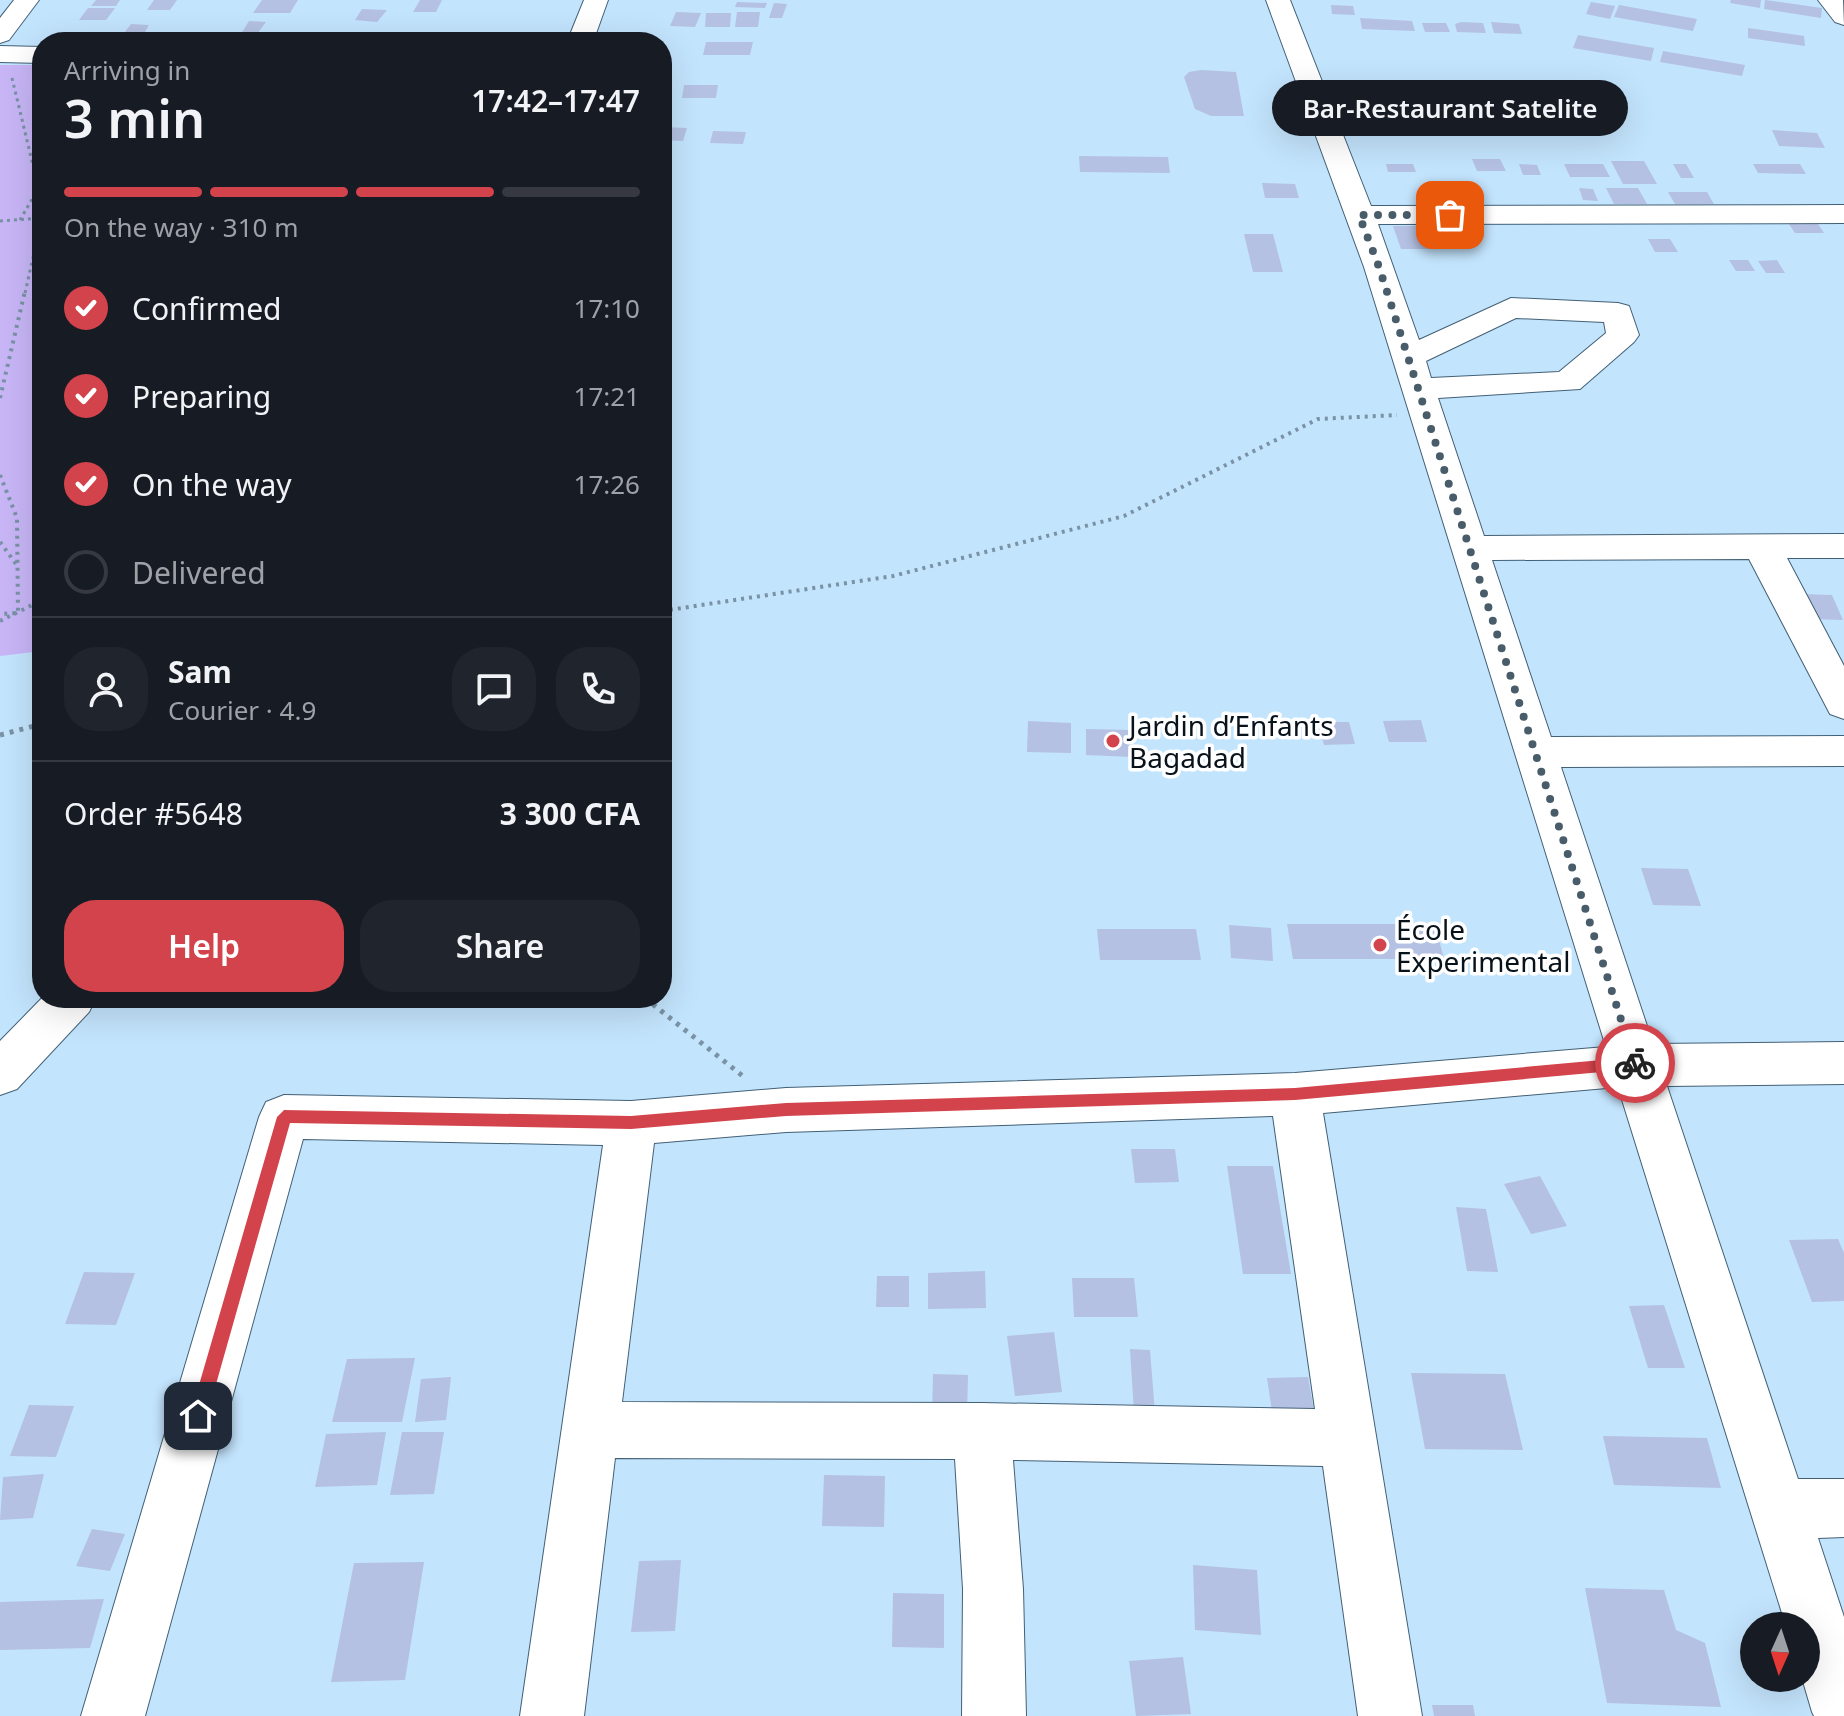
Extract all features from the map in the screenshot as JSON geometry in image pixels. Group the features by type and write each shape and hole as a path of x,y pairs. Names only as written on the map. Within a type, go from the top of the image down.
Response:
{"street":[{"path":"0,35 27,0"},
{"path":"584,32 596,0"},
{"path":"1278,0 1359,215 1417,386 1844,1712"},
{"path":"1829,0 1844,17"},
{"path":"5,63 32,57"},
{"path":"1359,215 1844,214"},
{"path":"1511,308 1618,313 1623,335 1568,382 1417,386 1511,308"},
{"path":"1469,548 1844,546"},
{"path":"1762,547 1844,704"},
{"path":"1535,752 1844,751"},
{"path":"0,1074 63,1008"},
{"path":"113,1716 284,1117 631,1123 786,1110 1295,1094 1635,1065 1844,1063"},
{"path":"1295,1094 1390,1716"},
{"path":"552,1716 631,1123"},
{"path":"591,1430 982,1431 1348,1438"},
{"path":"982,1431 993,1589 994,1716"},
{"path":"1779,1509 1844,1508"}],"path":[{"path":"5,63 32,164"},
{"path":"20,220 32,197"},
{"path":"0,221 32,219"},
{"path":"0,398 32,261"},
{"path":"672,609 893,576 1124,516 1318,419 1417,386"},
{"path":"0,475 17,518 18,613"},
{"path":"0,542 17,566"},
{"path":"0,621 32,605"},
{"path":"0,614 18,613"},
{"path":"0,735 32,727"},
{"path":"658,1008 786,1110"}],"shaded area":[{"path":"0,65 32,65 32,652 0,656"}],"building":[{"path":"96,0 120,0 116,6 91,6"},
{"path":"154,0 177,0 170,10 147,10"},
{"path":"262,0 298,0 290,13 253,13"},
{"path":"420,0 442,0 436,12 413,12"},
{"path":"1731,0 1761,0 1760,8 1730,3"},
{"path":"1765,0 1822,8 1821,18 1764,9"},
{"path":"737,2 767,3 765,8 735,7"},
{"path":"1591,2 1615,6 1610,19 1586,14"},
{"path":"774,3 787,4 782,18 769,18"},
{"path":"1331,5 1353,6 1355,15 1332,14"},
{"path":"1619,5 1697,19 1693,31 1614,17"},
{"path":"88,8 115,8 106,20 79,20"},
{"path":"362,9 387,10 377,22 355,20"},
{"path":"676,12 701,13 695,27 670,26"},
{"path":"737,12 760,12 758,27 735,27"},
{"path":"706,13 731,13 730,27 705,27"},
{"path":"1360,18 1412,21 1415,31 1362,29"},
{"path":"249,21 266,22 258,32 242,32"},
{"path":"1491,22 1519,24 1522,34 1494,33"},
{"path":"1422,23 1446,23 1450,32 1425,32"},
{"path":"1483,23 1486,33 1457,32 1455,24"},
{"path":"131,24 149,25 145,32 125,32"},
{"path":"1748,28 1804,36 1805,46 1748,38"},
{"path":"1578,35 1654,48 1651,61 1573,48"},
{"path":"706,42 753,42 750,55 703,55"},
{"path":"1663,51 1745,65 1742,76 1660,62"},
{"path":"1189,72 1236,72 1244,116 1211,116 1195,109 1184,77"},
{"path":"684,85 718,85 716,98 682,98"},
{"path":"672,127 687,128 683,141 672,140"},
{"path":"1772,130 1817,133 1825,148 1779,146"},
{"path":"713,131 746,132 743,144 710,143"},
{"path":"1079,156 1168,157 1170,173 1080,172"},
{"path":"1472,159 1500,159 1506,171 1477,171"},
{"path":"1611,161 1644,161 1657,184 1623,184"},
{"path":"1386,164 1413,164 1416,172 1388,172"},
{"path":"1519,164 1537,165 1541,175 1523,175"},
{"path":"1564,164 1603,164 1610,177 1570,177"},
{"path":"1673,164 1686,164 1694,178 1681,178"},
{"path":"1753,164 1800,164 1806,174 1758,173"},
{"path":"1262,183 1295,184 1299,198 1265,198"},
{"path":"1579,188 1593,189 1598,201 1583,200"},
{"path":"1606,188 1638,188 1647,204 1614,204"},
{"path":"1668,192 1707,192 1714,204 1675,204"},
{"path":"1450,220 1478,220 1483,233 1455,233"},
{"path":"1787,221 1816,221 1824,233 1795,233"},
{"path":"1393,226 1425,226 1434,249 1401,249"},
{"path":"1244,234 1273,234 1283,272 1253,272"},
{"path":"1648,239 1670,239 1678,252 1655,252"},
{"path":"1729,260 1748,260 1755,271 1736,271"},
{"path":"1777,260 1785,273 1766,273 1758,261"},
{"path":"1800,594 1832,595 1843,620 1810,619"},
{"path":"1421,720 1427,742 1389,742 1383,721"},
{"path":"1028,721 1071,723 1071,753 1027,752"},
{"path":"1318,722 1349,722 1355,744 1324,745"},
{"path":"1086,729 1131,730 1132,757 1086,755"},
{"path":"1641,868 1688,869 1701,906 1653,905"},
{"path":"1287,924 1435,924 1444,959 1293,959"},
{"path":"1229,925 1271,928 1273,961 1231,958"},
{"path":"1097,929 1196,929 1201,960 1100,960"},
{"path":"1131,1149 1175,1149 1179,1182 1135,1183"},
{"path":"1227,1166 1273,1166 1291,1274 1243,1274"},
{"path":"1540,1176 1567,1226 1531,1234 1504,1184"},
{"path":"1456,1207 1486,1209 1498,1272 1467,1271"},
{"path":"1838,1239 1844,1253 1844,1301 1812,1302 1789,1240"},
{"path":"985,1271 986,1308 928,1309 928,1273"},
{"path":"84,1272 135,1273 116,1325 65,1324"},
{"path":"877,1276 909,1276 909,1307 876,1307"},
{"path":"1072,1278 1134,1278 1138,1317 1074,1317"},
{"path":"1664,1305 1685,1368 1648,1368 1629,1306"},
{"path":"1054,1332 1062,1392 1015,1396 1007,1336"},
{"path":"1130,1349 1150,1350 1155,1413 1134,1413"},
{"path":"415,1358 402,1422 332,1422 347,1359"},
{"path":"1411,1373 1505,1374 1523,1450 1425,1449"},
{"path":"933,1374 968,1375 967,1415 932,1414"},
{"path":"451,1377 446,1420 415,1422 421,1379"},
{"path":"1308,1377 1315,1417 1273,1418 1267,1378"},
{"path":"29,1405 74,1406 56,1457 10,1456"},
{"path":"386,1432 377,1485 315,1487 326,1434"},
{"path":"402,1432 444,1432 434,1494 390,1495"},
{"path":"1603,1436 1707,1438 1721,1488 1614,1485"},
{"path":"44,1474 33,1518 0,1520 3,1477"},
{"path":"824,1475 885,1476 884,1527 822,1526"},
{"path":"92,1529 125,1534 110,1571 76,1566"},
{"path":"681,1560 675,1631 631,1632 639,1561"},
{"path":"424,1562 405,1680 331,1682 354,1563"},
{"path":"1193,1565 1257,1570 1261,1635 1195,1630"},
{"path":"1585,1588 1664,1590 1676,1630 1705,1643 1721,1707 1607,1703"},
{"path":"893,1593 944,1594 944,1648 892,1647"},
{"path":"104,1599 90,1648 0,1650 0,1602"},
{"path":"1183,1657 1191,1714 1136,1716 1129,1661"},
{"path":"1432,1705 1473,1705 1475,1716 1434,1716"}],"way so far":[{"path":"1450,215 1359,215 1379,267 1635,1063"}],"place":[{"name":"Bar-Restaurant Satelite","path":"1450,215"},
{"name":"Jardin d’Enfants Bagadad","path":"1113,741"},
{"name":"École Experimental","path":"1380,945"}],"route":[{"path":"198,1416 284,1117 631,1123 786,1110 1295,1094 1635,1063"}]}
